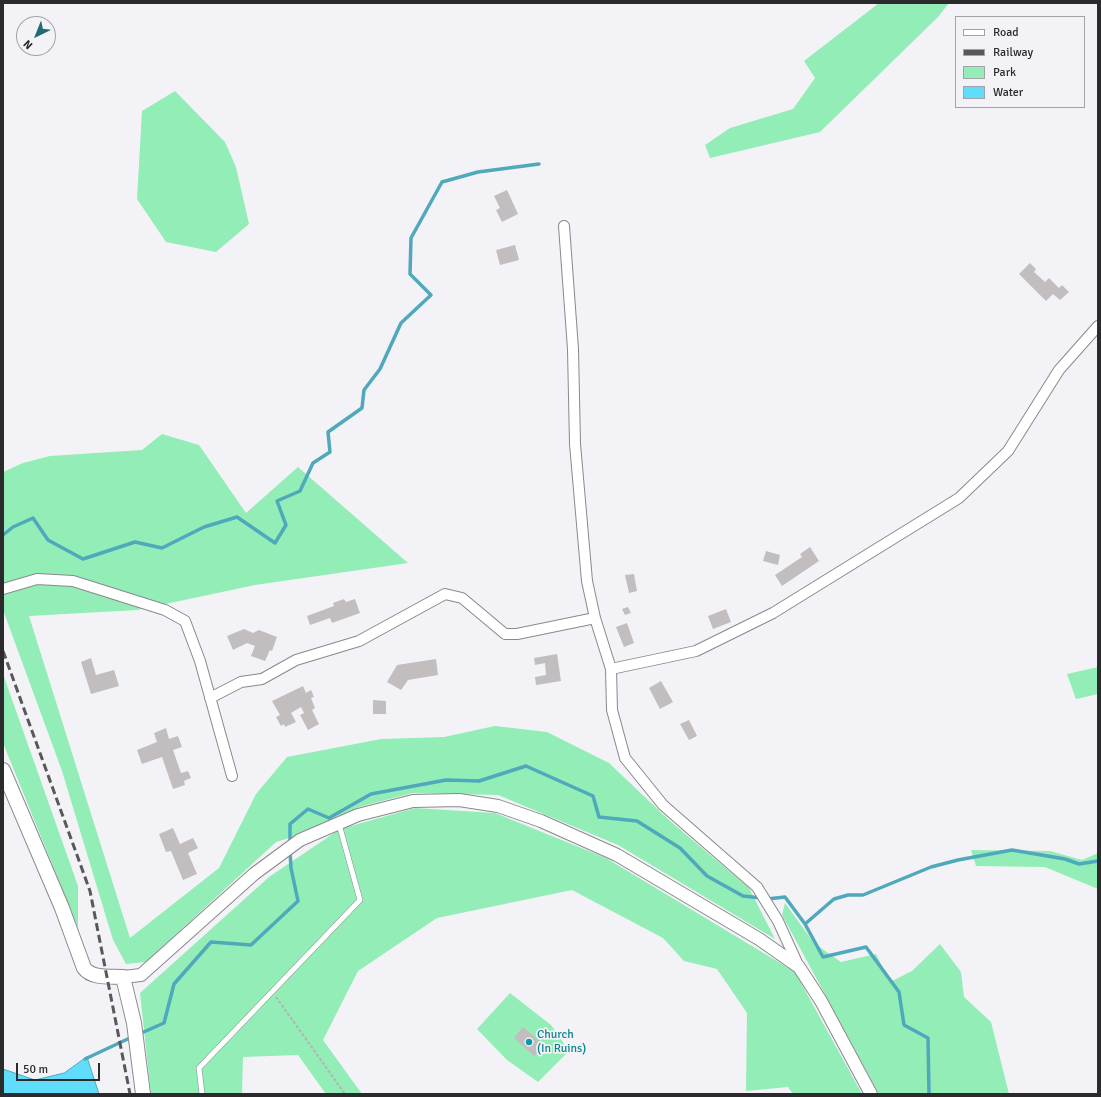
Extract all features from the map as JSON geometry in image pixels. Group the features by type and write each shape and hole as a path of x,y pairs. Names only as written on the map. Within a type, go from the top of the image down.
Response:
{"main road":[{"path":"3,770 62,908 84,968 92,975 123,977 134,1023 143,1094"}],"street":[{"path":"564,226 573,349 575,444 587,581 595,618 611,669 612,710 625,758 663,805 756,887 778,921 799,967 821,1001 871,1094"},
{"path":"611,669 696,651 703,648 773,613 960,498 1008,451 1058,370 1098,326"},
{"path":"3,589 37,579 73,581 165,610 185,621 200,660 232,776"},
{"path":"210,698 241,682 262,678 296,660 359,640 445,594 462,598 505,634 517,634 595,618"},
{"path":"123,977 141,975 254,874 300,840 358,815 413,800 459,800 498,806 540,821 617,855 758,939 799,967"}],"lane":[{"path":"202,1094 199,1068 360,900 339,823"}],"path":[{"path":"272,992 345,1094"}],"green space":[{"path":"879,3 949,3 938,17 820,132 710,158 705,145 730,128 793,109 815,78 804,61"},
{"path":"175,91 225,142 236,167 249,224 216,252 166,242 137,199 142,111"},
{"path":"162,434 199,445 246,513 298,467 408,563 255,585 137,610 29,616 130,938 219,868 256,794 287,757 381,739 444,737 495,726 547,732 609,763 669,820 749,888 775,939 618,845 498,795 413,793 359,807 339,823 276,842 146,962 126,964 113,940 62,771 3,610 3,472 23,463 50,456 142,450"},
{"path":"1098,667 1098,694 1076,699 1067,674"},
{"path":"3,674 78,886 78,928 3,743"},
{"path":"415,808 495,813 606,858 795,972 862,1094 793,1094 788,1087 746,1091 747,1013 717,969 684,961 663,938 572,890 437,918 358,971 323,1040 362,1094 326,1094 298,1055 243,1057 242,1094 151,1094 140,993 269,877 340,829"},
{"path":"971,850 1050,851 1082,860 1098,853 1098,889 1045,867 976,866"},
{"path":"785,903 814,943 841,962 876,954 890,982 912,971 940,944 961,972 964,997 991,1022 1009,1094 879,1094 782,915"},
{"path":"510,993 551,1025 569,1051 538,1082 507,1060 477,1029"}],"water":[{"path":"87,1057 99,1094 3,1094 3,1069 35,1080 64,1073"}],"building":[{"path":"507,190 518,214 502,222 496,210 500,208 494,196"},
{"path":"515,245 519,260 500,265 496,250"},
{"path":"1030,263 1036,269 1034,272 1045,282 1049,278 1059,288 1062,285 1069,292 1060,300 1053,294 1046,301 1019,274"},
{"path":"810,547 819,561 782,586 775,575 802,557 800,554"},
{"path":"766,551 780,555 778,565 763,561"},
{"path":"634,574 637,591 629,593 625,575"},
{"path":"344,599 346,602 355,599 360,613 332,623 330,618 310,625 307,616 334,606 333,603"},
{"path":"628,607 631,613 625,615 622,609"},
{"path":"726,609 731,622 713,629 708,616"},
{"path":"627,623 634,643 624,647 616,627"},
{"path":"244,629 253,633 259,630 277,637 272,651 270,650 265,661 251,656 255,646 247,643 233,650 227,636"},
{"path":"557,654 561,681 536,685 535,677 546,675 545,663 535,665 534,658"},
{"path":"91,658 96,675 114,670 119,686 91,694 81,662"},
{"path":"436,659 438,675 408,680 401,690 387,682 397,665"},
{"path":"661,681 673,702 660,709 649,688"},
{"path":"303,686 306,693 311,690 314,697 311,698 315,708 312,710 319,724 308,730 300,715 304,713 301,707 291,713 296,722 285,727 284,724 281,726 276,717 280,715 272,701"},
{"path":"373,700 386,701 386,714 373,714"},
{"path":"689,720 697,736 689,740 680,724"},
{"path":"166,728 169,739 178,736 182,747 173,750 181,773 188,771 191,778 184,781 185,785 173,789 162,757 142,764 137,750 157,742 154,733"},
{"path":"173,828 180,844 193,838 198,848 188,853 197,874 183,880 171,851 166,852 159,834"},
{"name":"Church (In Ruins)","path":"523,1027 544,1045 534,1056 514,1038"}],"waterway":[{"path":"3,535 13,527 33,518 48,540 83,559 135,542 162,548 204,527 237,517 275,543 286,525 277,501 300,491 313,463 330,452 328,432 362,408 364,390 380,369 401,323 431,295 410,274 411,238 442,182 478,172 539,164"},
{"path":"290,845 290,824 308,809 329,818 371,794 446,780 479,781 526,766 593,796 599,817 637,821 680,848 707,876 743,896 761,898"},
{"path":"805,924 834,899 848,895 863,895 931,867 958,860 1012,850 1065,859 1079,864 1098,861"},
{"path":"139,1034 164,1023 174,984 211,942 251,945 298,901 291,868 290,851"},
{"path":"767,899 785,897 805,924 823,957 866,947 899,992 904,1025 928,1038 929,1094"},
{"path":"85,1059 132,1037"}],"railway":[{"path":"3,651 90,891 130,1094"}],"place":[{"name":"Church (In Ruins)","path":"529,1042"}]}
